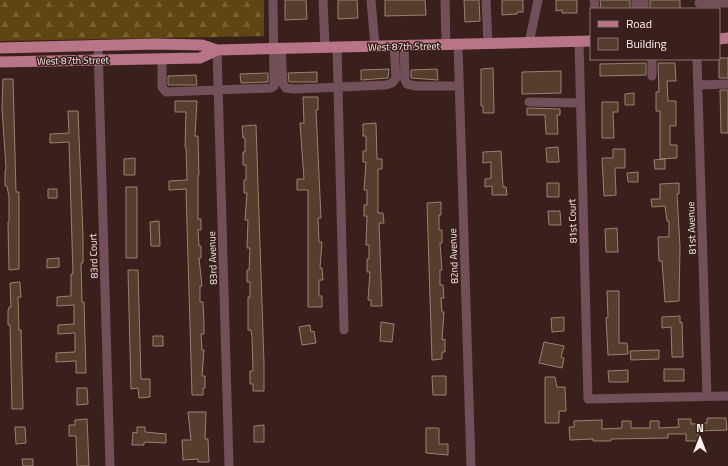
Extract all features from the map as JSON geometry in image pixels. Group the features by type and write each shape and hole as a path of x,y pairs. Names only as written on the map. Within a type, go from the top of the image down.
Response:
{"main road":[{"name":"West 87th Street","path":"0,48 98,45 202,45 217,50 590,42"},
{"name":"West 87th Street","path":"0,62 200,58 217,50"}],"street":[{"path":"273,0 282,84 286,88 386,85 392,83 396,78 399,46"},
{"path":"323,0 325,47"},
{"path":"370,0 375,46"},
{"path":"445,0 446,45"},
{"path":"486,0 488,44"},
{"path":"529,43 538,0"},
{"path":"699,4 728,3"},
{"name":"81st Court","path":"579,42 588,399 707,396"},
{"name":"82nd Avenue","path":"458,44 471,466"},
{"name":"83rd Court","path":"98,45 110,466"},
{"path":"399,46 407,84 416,86 459,86"},
{"path":"337,47 344,330"},
{"path":"162,59 162,87 166,92 271,88 274,86 278,48"},
{"name":"83rd Avenue","path":"217,50 229,466"},
{"path":"652,60 652,76"},
{"name":"81st Avenue","path":"697,60 707,396"},
{"path":"698,85 728,84"},
{"path":"529,102 580,103"},
{"path":"707,396 728,396"}],"green space":[{"path":"0,0 264,0 264,36 0,41"}],"building":[{"path":"285,0 306,0 307,19 285,20"},
{"path":"338,0 357,0 358,18 338,19"},
{"path":"385,0 425,0 426,15 385,16"},
{"path":"464,0 479,0 480,21 465,22"},
{"path":"502,0 523,0 523,12 502,15"},
{"path":"556,0 577,0 577,13 562,13 562,10 556,11"},
{"path":"600,0 630,0 630,8 601,8"},
{"path":"650,0 680,0 680,8 650,8"},
{"path":"720,58 728,58 728,78 719,78 719,60"},
{"path":"646,63 646,75 600,76 600,64"},
{"path":"658,63 675,63 676,81 667,81 668,101 676,101 676,126 670,126 670,145 677,145 677,158 660,159 660,111 656,111 656,92 659,92"},
{"path":"493,68 494,113 483,113 483,106 481,106 481,69"},
{"path":"389,69 388,78 361,80 361,70"},
{"path":"437,69 438,80 411,78 411,70"},
{"path":"561,71 561,93 522,94 522,72"},
{"path":"317,72 317,82 289,82 288,73"},
{"path":"268,73 268,82 241,83 240,74"},
{"path":"196,75 197,85 168,85 168,76"},
{"path":"3,79 13,79 16,192 19,192 19,269 9,270 9,197 7,186 5,186 6,168 2,108"},
{"path":"720,90 728,90 728,133 721,133"},
{"path":"634,93 634,105 625,105 625,94"},
{"path":"303,97 318,97 318,110 316,110 321,218 318,218 319,242 322,242 320,268 322,268 323,280 319,280 319,296 322,296 322,307 308,307 308,190 297,190 297,179 304,179 300,123 304,123"},
{"path":"175,101 197,101 195,136 198,136 198,219 201,219 201,230 198,230 199,246 201,246 201,258 199,258 202,286 200,286 200,302 203,302 204,323 204,334 201,334 202,350 204,350 202,376 205,376 205,388 203,388 203,395 192,395 186,189 169,190 169,181 187,180 185,147 186,112 175,112"},
{"path":"602,102 618,102 618,112 613,112 614,138 602,138"},
{"path":"527,108 560,109 560,115 557,115 558,134 546,134 545,115 527,115"},
{"path":"68,111 78,111 83,235 83,263 81,263 82,302 84,302 86,373 76,373 76,361 56,362 56,353 75,352 75,333 58,334 58,325 74,324 74,305 57,306 57,297 71,296 71,274 73,274 69,142 50,143 50,134 69,133"},
{"path":"376,123 377,159 382,159 382,169 378,169 378,213 383,213 384,223 379,223 382,306 371,306 371,300 368,300 370,272 367,272 367,259 369,259 369,245 366,245 367,216 364,216 364,205 367,205 367,190 364,190 366,162 363,162 363,151 366,151 366,136 363,136 363,124"},
{"path":"256,125 264,391 253,391 253,384 250,384 250,371 253,371 252,337 251,330 248,330 248,297 250,297 250,282 247,282 247,270 249,270 250,248 247,248 248,220 245,220 247,193 244,193 244,180 246,180 246,165 243,165 245,138 243,138 242,126"},
{"path":"558,147 559,162 547,162 546,148"},
{"path":"613,149 625,149 625,168 615,168 616,195 604,196 602,158 613,158"},
{"path":"501,151 503,187 506,187 507,195 492,195 492,186 485,187 485,179 491,178 491,162 483,163 483,152"},
{"path":"135,158 135,175 124,175 124,159"},
{"path":"665,159 665,169 655,169 654,160"},
{"path":"638,172 638,182 628,182 627,173"},
{"path":"547,183 559,183 559,197 547,197"},
{"path":"679,183 679,194 677,194 680,247 679,301 665,302 662,261 659,261 658,237 669,237 669,221 667,221 665,206 652,207 651,199 660,199 660,184"},
{"path":"126,187 137,187 137,258 126,258"},
{"path":"48,189 57,189 57,198 48,198"},
{"path":"441,202 441,215 439,215 439,230 442,230 442,243 440,243 442,270 440,270 440,285 443,285 444,298 441,298 442,312 444,312 442,340 445,339 445,352 442,352 442,359 432,360 427,203"},
{"path":"548,211 560,211 561,225 549,225"},
{"path":"159,221 160,246 151,246 150,222"},
{"path":"617,228 618,252 606,252 605,229"},
{"path":"59,258 59,267 47,268 47,259"},
{"path":"128,270 138,270 141,379 150,379 150,397 139,398 138,388 131,389"},
{"path":"20,282 21,297 18,297 19,330 21,330 23,409 12,409 10,325 8,325 8,311 9,307 11,307 10,283"},
{"path":"607,291 619,291 619,343 627,343 628,354 608,355 606,318 608,317"},
{"path":"680,316 680,323 682,322 683,357 672,357 671,327 662,328 662,317"},
{"path":"564,317 564,331 552,332 551,318"},
{"path":"381,322 394,324 392,342 380,341"},
{"path":"310,325 311,332 314,331 316,343 302,345 299,327"},
{"path":"153,336 163,336 163,346 153,346"},
{"path":"544,342 564,346 561,357 564,358 562,368 539,363"},
{"path":"659,350 659,359 631,360 630,351"},
{"path":"664,369 684,369 684,381 664,381"},
{"path":"628,370 628,382 609,382 608,371"},
{"path":"432,376 446,376 446,395 433,395"},
{"path":"545,377 555,377 557,387 565,387 566,411 559,411 559,423 545,423"},
{"path":"77,388 87,388 88,404 77,405"},
{"path":"188,412 206,412 205,439 208,439 209,462 198,462 198,459 183,460 182,440 191,440"},
{"path":"707,418 726,418 727,430 698,431 698,441 686,441 686,434 668,434 668,438 611,439 611,441 593,441 593,439 570,440 569,427 574,427 574,421 602,420 602,429 622,428 622,421 631,421 631,428 650,428 650,421 659,421 659,428 679,427 678,419 691,419 691,424 707,423"},
{"path":"87,419 89,466 77,466 76,436 69,436 69,425 75,425 75,420"},
{"path":"264,425 264,442 254,442 254,426"},
{"path":"15,427 25,427 26,443 16,444"},
{"path":"137,427 145,427 145,432 166,434 166,443 144,442 144,445 132,445 133,432 137,433"},
{"path":"426,428 439,428 439,444 448,444 448,455 426,453"},
{"path":"22,459 33,459 33,466 23,466"}]}
